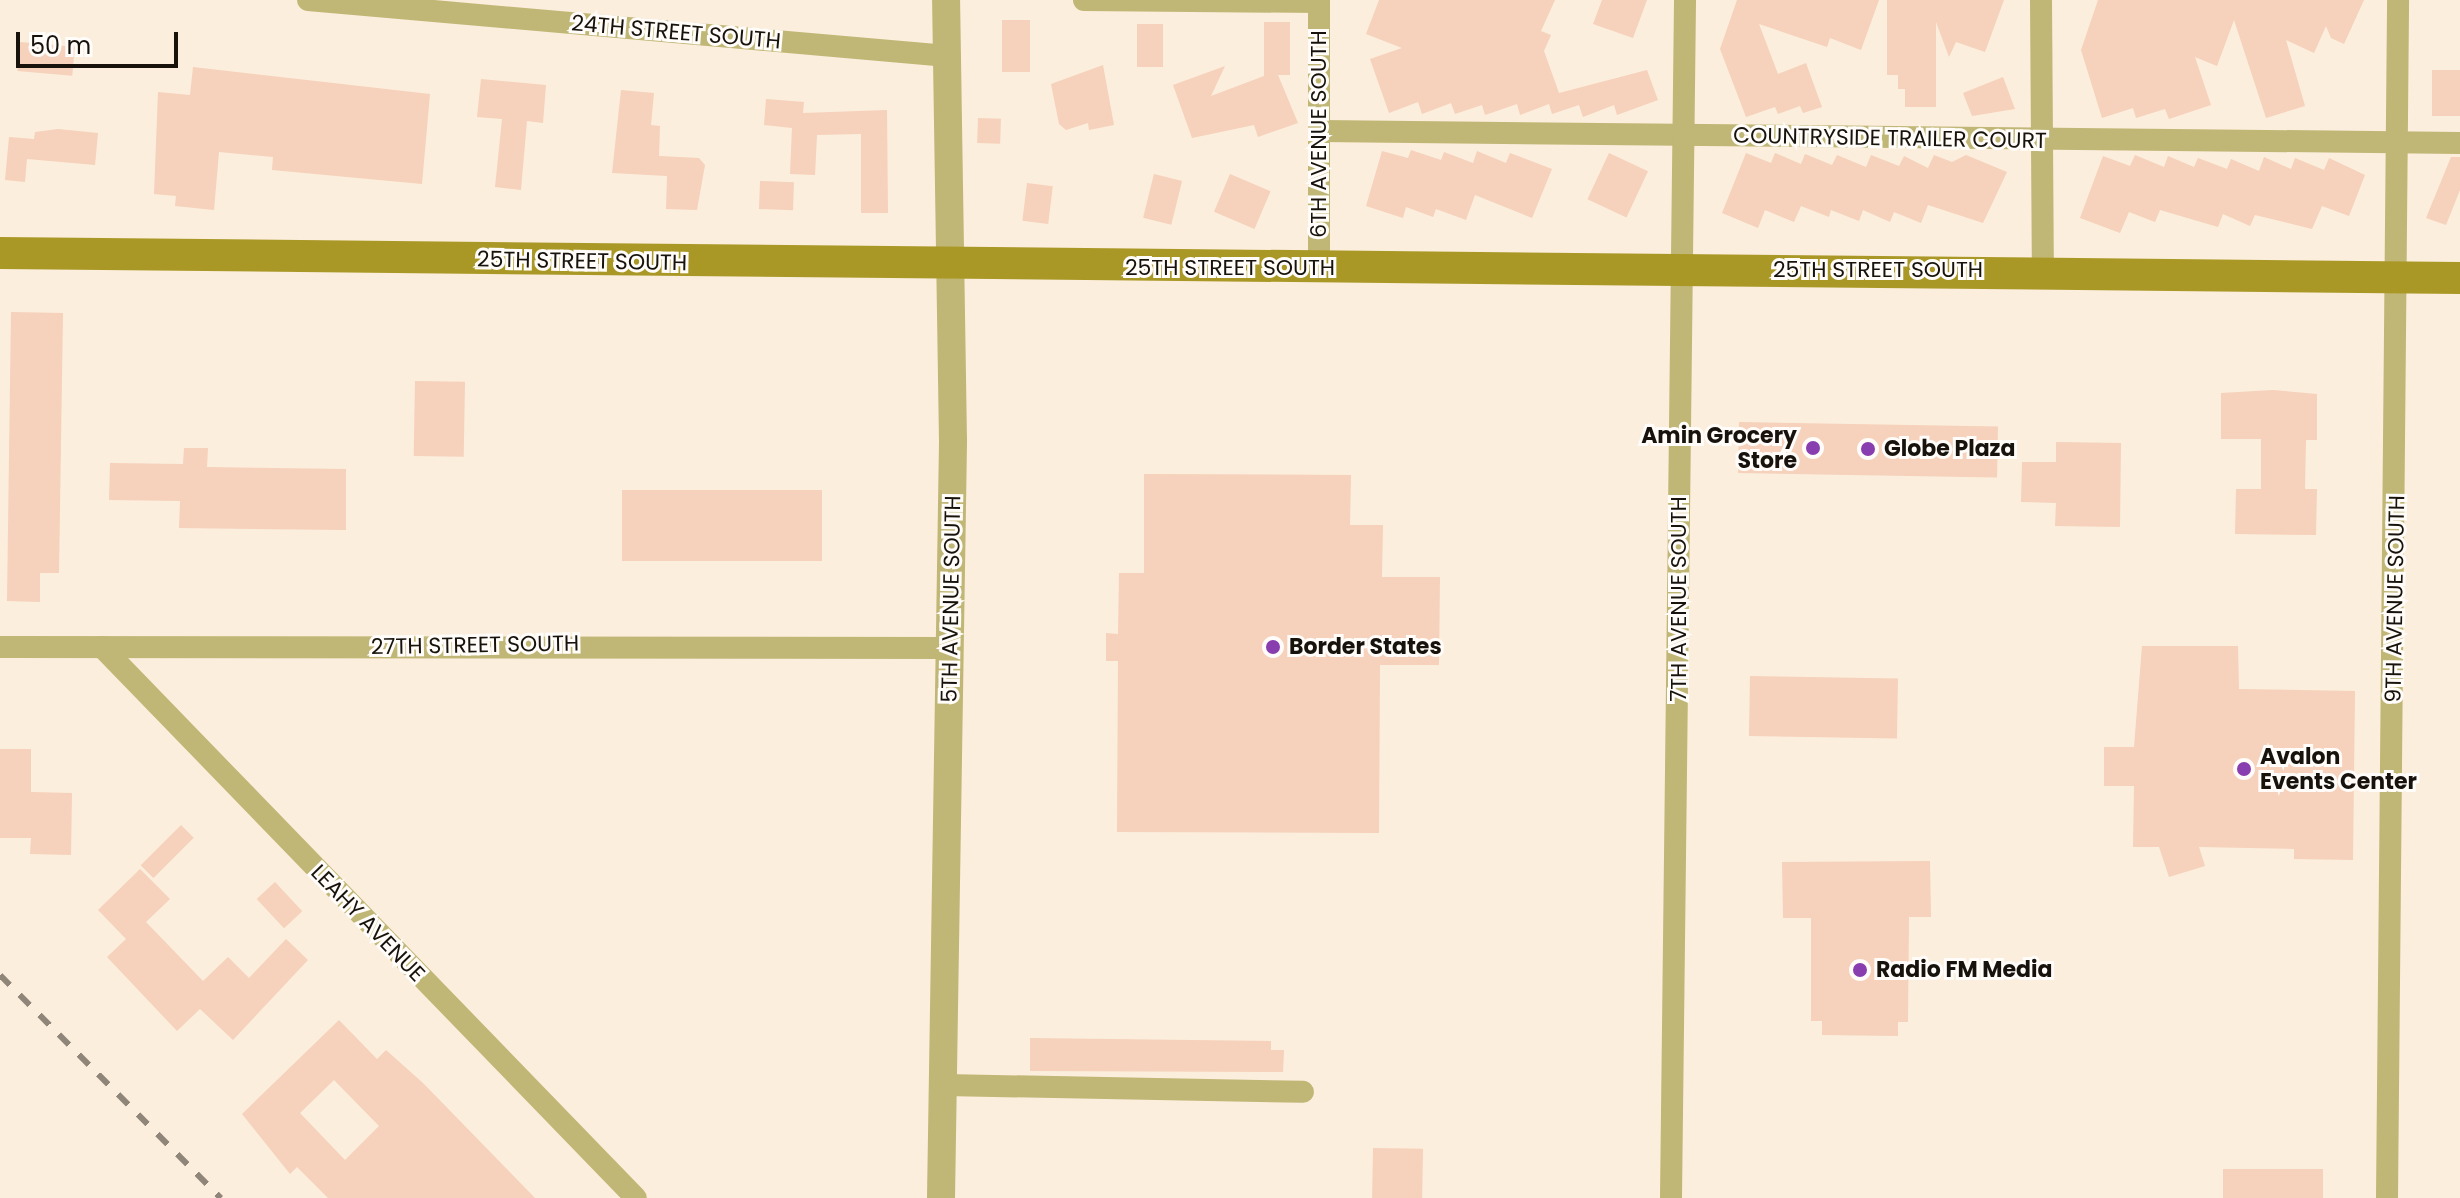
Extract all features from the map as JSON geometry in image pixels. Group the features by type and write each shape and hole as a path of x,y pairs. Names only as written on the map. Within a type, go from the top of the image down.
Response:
{"main road":[{"name":"25TH STREET SOUTH","path":"0,253 951,267 2043,270 2460,278"}],"street":[{"name":"24TH STREET SOUTH","path":"308,0 948,56"},
{"name":"5TH AVENUE SOUTH","path":"941,1198 951,648 951,267 946,0"},
{"path":"1084,0 1319,1"},
{"name":"7TH AVENUE SOUTH","path":"1671,1198 1685,0"},
{"path":"2041,0 2043,270"},
{"name":"9TH AVENUE SOUTH","path":"2387,1198 2398,277 2398,0"},
{"name":"6TH AVENUE SOUTH","path":"1319,1 1319,268"},
{"name":"COUNTRYSIDE TRAILER COURT","path":"1321,131 2460,143"},
{"name":"27TH STREET SOUTH","path":"0,647 951,648"},
{"name":"LEAHY AVENUE","path":"102,647 636,1198"},
{"path":"945,1085 1303,1092"}],"building":[{"path":"1379,0 1555,0 1541,31 1551,35 1544,51 1559,93 1647,70 1658,100 1617,115 1614,105 1583,117 1579,105 1552,114 1549,104 1520,115 1517,104 1485,115 1482,105 1455,114 1451,103 1422,114 1418,102 1389,113 1370,59 1402,48 1366,34"},
{"path":"1602,0 1647,0 1633,38 1593,24"},
{"path":"1737,0 1879,0 1861,50 1830,38 1827,47 1759,24 1778,74 1806,63 1822,107 1803,113 1800,106 1778,114 1775,107 1746,117 1720,49"},
{"path":"1887,0 2004,0 1985,52 1956,42 1949,57 1936,22 1936,107 1905,107 1905,89 1898,89 1898,75 1887,75"},
{"path":"2098,0 2364,0 2344,44 2331,38 2326,26 2314,53 2286,40 2305,106 2266,118 2234,20 2217,66 2195,57 2211,105 2169,119 2165,109 2136,118 2133,108 2102,118 2081,50"},
{"path":"1002,20 1030,20 1030,72 1002,72"},
{"path":"1264,22 1290,22 1290,75 1278,75 1298,123 1258,137 1254,125 1192,138 1173,85 1225,66 1211,96 1264,76"},
{"path":"1137,24 1163,24 1163,67 1137,67"},
{"path":"20,42 75,47 72,76 17,71"},
{"path":"1103,65 1114,125 1089,130 1088,123 1066,130 1059,124 1051,84"},
{"path":"193,67 430,94 422,184 272,170 273,157 219,152 214,210 175,206 176,196 154,194 158,92 190,95"},
{"path":"2432,70 2460,70 2460,116 2432,116"},
{"path":"2003,77 2015,109 1972,116 1963,93"},
{"path":"481,79 546,85 543,123 527,121 521,190 495,187 502,119 477,117"},
{"path":"621,90 654,93 651,125 660,126 659,156 699,158 705,165 697,210 666,209 667,176 612,173"},
{"path":"766,99 804,102 803,113 887,110 888,213 861,213 861,134 817,135 815,175 790,174 792,128 764,125"},
{"path":"978,118 1001,119 1000,144 977,143"},
{"path":"58,129 98,133 95,165 27,159 25,182 5,180 9,137 34,139 35,132"},
{"path":"1411,150 1441,160 1444,152 1473,163 1477,151 1506,163 1510,153 1552,169 1532,218 1475,195 1466,220 1436,209 1433,217 1406,207 1403,218 1366,206 1382,151 1408,158"},
{"path":"1609,153 1648,171 1626,217 1587,199"},
{"path":"1746,153 1771,163 1775,153 1801,164 1805,154 1832,165 1837,155 1866,167 1871,155 1899,166 1904,156 1928,168 1934,155 1952,162 1966,155 2007,172 1983,223 1928,205 1921,223 1894,212 1890,222 1863,210 1859,221 1831,210 1829,217 1801,206 1794,222 1765,210 1758,228 1722,213"},
{"path":"2135,155 2164,167 2168,156 2194,167 2198,158 2227,169 2231,159 2259,171 2264,157 2291,169 2295,158 2324,170 2329,158 2365,175 2349,216 2322,206 2312,229 2255,215 2250,226 2223,214 2218,227 2160,210 2155,222 2129,212 2120,233 2080,218 2103,156 2130,166"},
{"path":"2451,157 2460,157 2460,190 2446,225 2426,218"},
{"path":"1154,174 1182,181 1171,225 1143,218"},
{"path":"1230,174 1271,191 1254,229 1214,212"},
{"path":"760,181 794,182 793,210 759,209"},
{"path":"1027,183 1053,186 1048,224 1022,221"},
{"path":"11,312 63,313 59,573 40,573 40,602 7,601"},
{"path":"415,381 465,382 464,457 414,456"},
{"path":"2273,390 2317,394 2317,440 2306,440 2305,489 2317,489 2316,535 2235,534 2236,489 2261,489 2261,439 2221,439 2221,393"},
{"name":"Globe Plaza","path":"1739,422 1998,427 1997,478 1738,473"},
{"path":"2056,442 2121,443 2120,527 2055,526 2056,503 2021,502 2022,462 2056,462"},
{"path":"184,448 208,448 207,467 346,469 346,530 179,528 180,501 109,500 110,463 183,464"},
{"name":"Border States","path":"1144,474 1351,475 1350,525 1383,525 1382,577 1440,577 1439,665 1380,665 1379,833 1117,832 1118,661 1106,661 1106,633 1118,634 1119,573 1144,573"},
{"path":"622,490 822,490 822,561 622,561"},
{"name":"Avalon Events Center","path":"2142,646 2238,646 2239,689 2355,691 2353,860 2294,859 2294,849 2199,847 2205,866 2169,877 2159,847 2133,847 2134,786 2104,786 2104,747 2134,747"},
{"path":"1750,676 1898,679 1897,739 1749,736"},
{"path":"0,749 31,749 31,792 72,793 71,855 30,854 31,838 0,838"},
{"path":"181,825 194,838 153,878 141,865"},
{"name":"Radio FM Media","path":"1930,861 1931,917 1909,917 1908,1022 1898,1022 1898,1036 1822,1035 1822,1021 1811,1021 1811,918 1783,918 1782,862"},
{"path":"140,869 170,899 146,922 203,981 228,957 249,978 286,939 308,960 233,1040 200,1009 177,1031 107,957 126,939 98,910"},
{"path":"275,882 302,911 284,928 257,899"},
{"path":"339,1020 377,1059 386,1050 423,1083 535,1198 328,1198 297,1167 290,1174 242,1114","holes":["334,1080 379,1126 345,1160 300,1113"]},
{"path":"1030,1038 1271,1041 1271,1050 1284,1050 1283,1072 1030,1071"},
{"path":"1373,1148 1423,1149 1422,1198 1372,1198"},
{"path":"2223,1169 2323,1169 2323,1198 2223,1198"}],"railway":[{"path":"0,975 221,1198"}],"place":[{"name":"Amin Grocery Store","path":"1813,448"},
{"name":"Globe Plaza","path":"1868,449"},
{"name":"Border States","path":"1273,647"},
{"name":"Avalon Events Center","path":"2244,769"},
{"name":"Radio FM Media","path":"1860,970"}]}
